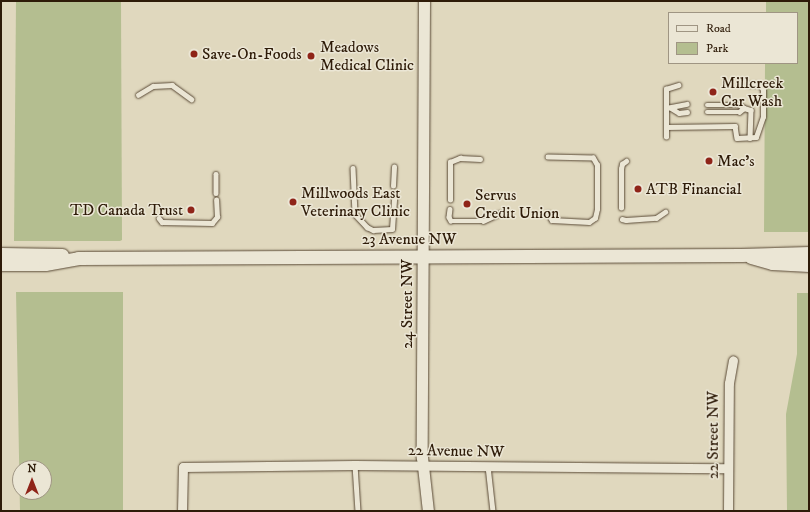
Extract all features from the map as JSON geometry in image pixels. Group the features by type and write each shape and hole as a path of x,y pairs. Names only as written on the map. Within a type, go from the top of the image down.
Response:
{"main road":[{"name":"23 Avenue NW","path":"1,264 45,264 78,258 742,255 773,252 809,253"},
{"name":"23 Avenue NW","path":"1,254 71,255 78,258"},
{"name":"23 Avenue NW","path":"742,255 772,263 809,264"}],"street":[{"name":"24 Street NW","path":"424,1 422,465 428,511"},
{"name":"22 Street NW","path":"728,511 729,383 734,360"},
{"name":"22 Avenue NW","path":"182,511 183,467 422,465 728,468"}],"lane":[{"path":"138,94 153,86 172,85 191,99"},
{"path":"666,137 669,108 666,89 678,85"},
{"path":"666,127 735,126 737,138 756,137 763,117 763,90 760,85 749,85"},
{"path":"669,108 680,104 687,104"},
{"path":"707,105 740,105 750,110 750,138"},
{"path":"669,108 679,113 687,112"},
{"path":"707,112 739,112 744,108"},
{"path":"548,157 593,158 597,165 597,210 595,218 589,222 552,220 548,212"},
{"path":"450,200 450,162 460,158 480,159"},
{"path":"621,208 621,169 622,164 626,161"},
{"path":"394,167 394,186"},
{"path":"353,168 355,214 366,228 373,230 392,229 394,197"},
{"path":"216,174 216,193"},
{"path":"159,218 162,222 212,223 217,218 216,200"},
{"path":"450,209 449,217 451,221 454,222 482,222 500,213"},
{"path":"622,219 651,219 660,216 664,212"},
{"path":"355,465 358,511"},
{"path":"488,466 493,511"}],"green space":[{"path":"16,1 121,1 122,240 120,241 14,241"},
{"path":"766,1 809,1 809,232 764,232 765,64 798,64 798,12 766,12"},
{"path":"16,292 123,292 123,511 20,511 20,500 52,500 52,460 19,460"},
{"path":"797,293 809,293 809,511 787,511 786,414 797,354"}],"place":[{"name":"Save-On-Foods","path":"194,54"},
{"name":"Meadows Medical Clinic","path":"311,56"},
{"name":"Millcreek Car Wash","path":"713,92"},
{"name":"Mac's","path":"709,161"},
{"name":"ATB Financial","path":"638,189"},
{"name":"Millwoods East Veterinary Clinic","path":"293,202"},
{"name":"Servus Credit Union","path":"467,204"},
{"name":"TD Canada Trust","path":"191,210"}]}
